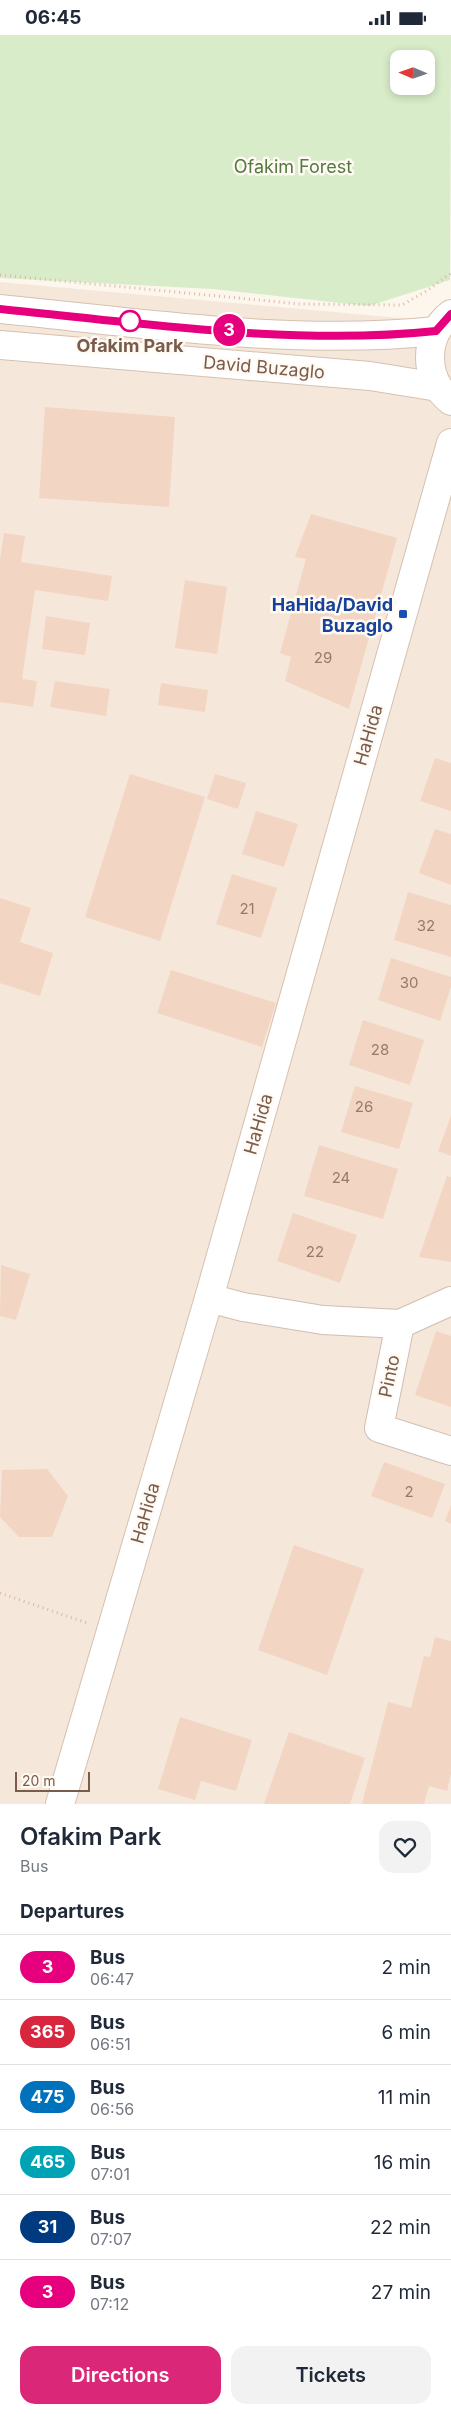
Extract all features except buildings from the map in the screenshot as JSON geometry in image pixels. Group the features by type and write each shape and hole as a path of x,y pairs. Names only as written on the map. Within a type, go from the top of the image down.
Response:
{"street":[{"name":"David Buzaglo","path":"0,309 268,333 394,335 444,322"},
{"path":"444,322 430,347 430,363 444,394"},
{"name":"David Buzaglo","path":"0,345 370,376 444,394"},
{"name":"HaHida","path":"60,1804 209,1298 451,443"},
{"path":"209,1298 243,1307 323,1320 400,1324 451,1301"},
{"name":"Pinto","path":"400,1324 378,1428 451,1451"}],"path":[{"path":"0,275 300,304 402,305 428,290 451,273"},
{"path":"0,1593 111,1631"}],"shaded area":[{"path":"0,282 411,319 451,329 451,1804 0,1804"}],"green space":[{"name":"Ofakim Forest","path":"0,35 451,35 450,280 369,306 212,289 0,278"}],"bus line":[{"name":"3","path":"0,309 216,329 329,336 394,335 436,331 451,314"}],"place":[{"name":"Ofakim Park","path":"130,321"},
{"name":"HaHida/David Buzaglo","path":"403,614"}]}
